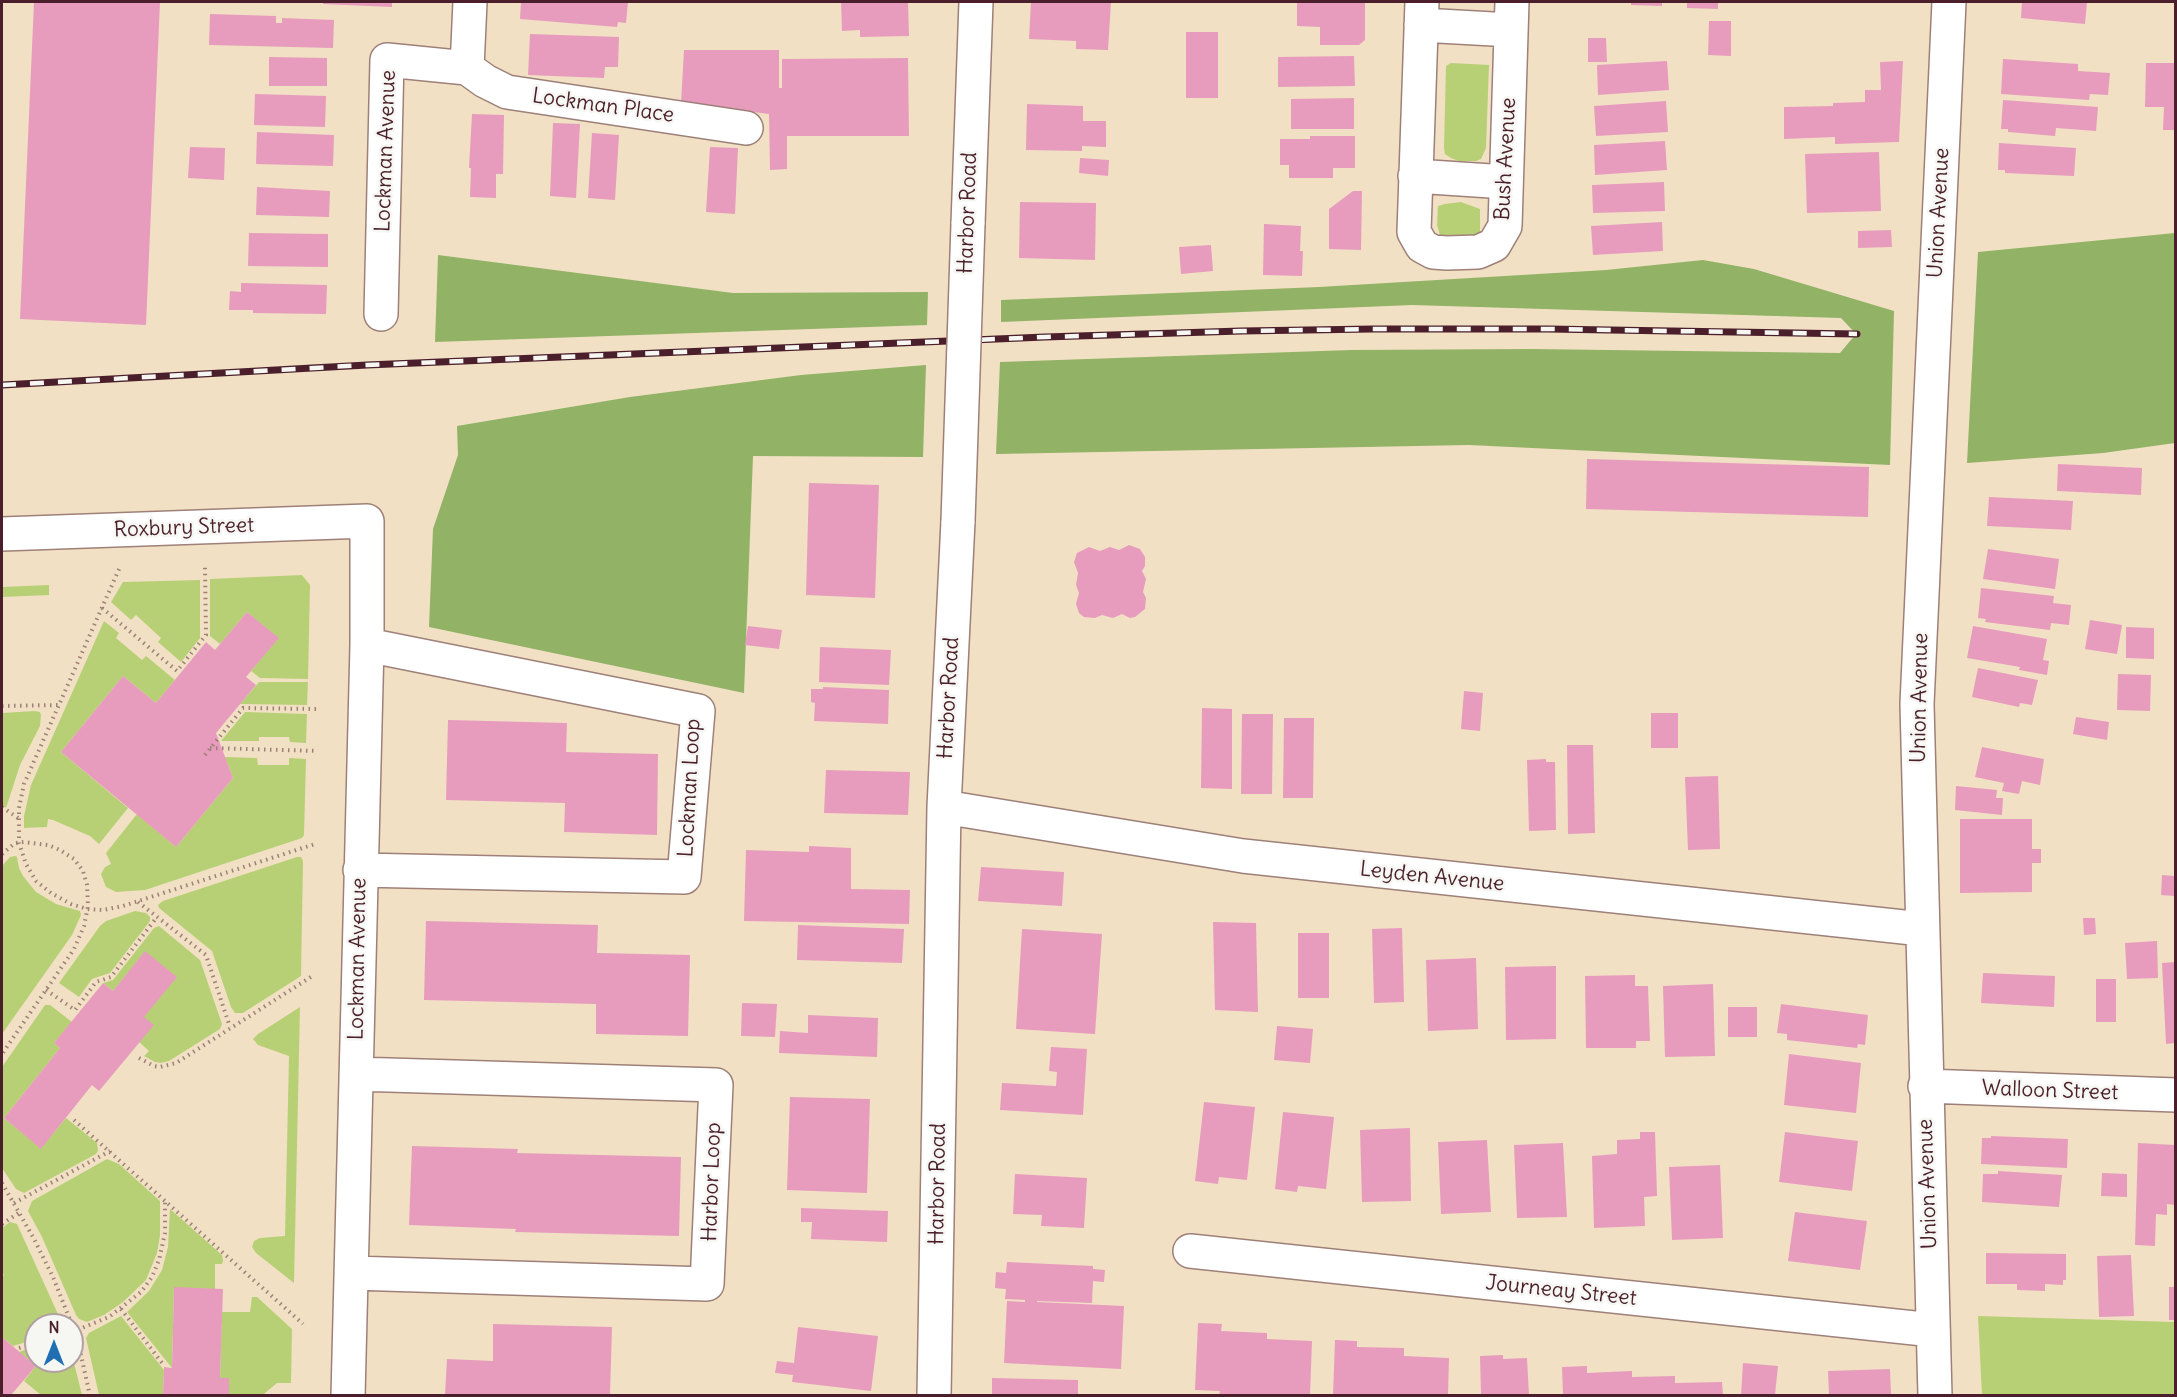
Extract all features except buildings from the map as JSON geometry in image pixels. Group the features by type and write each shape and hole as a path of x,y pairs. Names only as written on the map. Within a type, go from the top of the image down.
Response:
{"street":[{"path":"467,68 470,2"},
{"name":"Harbor Road","path":"934,1395 944,807 958,522 975,2"},
{"name":"Union Avenue","path":"1935,1395 1917,704 1949,2"},
{"path":"1421,13 1511,16"},
{"name":"Bush Avenue","path":"1421,13 1414,232 1422,246 1433,252 1447,253 1478,252 1494,245 1505,226 1511,16"},
{"name":"Lockman Avenue","path":"381,314 387,60 467,68"},
{"name":"Lockman Place","path":"467,68 485,81 507,92 746,128"},
{"path":"1415,176 1506,182"},
{"name":"Lockman Avenue","path":"348,1395 367,645 368,522"},
{"name":"Roxbury Street","path":"2,534 368,522"},
{"name":"Lockman Loop","path":"360,870 684,877 698,711 367,645"},
{"name":"Leyden Avenue","path":"944,807 1244,856 1922,929"},
{"name":"Harbor Loop","path":"352,1273 707,1284 716,1085 356,1074"},
{"name":"Walloon Street","path":"1926,1086 2175,1095"},
{"name":"Journeay Street","path":"1190,1251 1933,1330"}],"path":[{"path":"101,608 177,671 206,635 205,567"},
{"path":"119,569 24,784 18,818 19,843 26,864 36,881 71,904 87,909 103,910 137,902 315,844"},
{"path":"2,706 58,705"},
{"path":"205,755 243,708 318,710"},
{"path":"210,748 318,751"},
{"path":"2,807 18,818"},
{"path":"2,854 19,843 33,842 48,845 74,859 85,878 87,909 84,926 74,949 2,1054"},
{"path":"137,902 206,955 230,1027"},
{"path":"46,990 75,1010 96,982 111,977 157,917"},
{"path":"138,1058 154,1066 176,1063 314,975"},
{"path":"74,1120 303,1324"},
{"path":"14,1203 110,1151"},
{"path":"2,1183 20,1212 53,1277 67,1313"},
{"path":"84,1329 121,1309 141,1292 152,1277 159,1260 165,1233 165,1201"},
{"path":"2,1224 20,1212"},
{"path":"121,1309 162,1363"},
{"path":"19,1348 24,1347"},
{"path":"84,1368 90,1395"}],"green space":[{"path":"1451,63 1489,65 1486,148 1481,159 1476,161 1459,161 1445,154 1446,66"},
{"path":"1461,202 1480,209 1480,233 1472,240 1441,239 1437,225 1438,206"},
{"path":"2175,233 2175,443 2103,453 1967,463 1978,252"},
{"path":"438,255 733,293 928,292 927,325 435,342"},
{"path":"1703,260 1754,269 1894,311 1890,465 1469,445 996,454 1000,362 1351,350 1531,349 1840,353 1856,334 1841,318 1412,305 1001,322 1001,300 1319,287 1606,270"},
{"path":"926,365 923,457 753,456 744,693 429,627 433,529 458,455 457,426 630,397 801,375"},
{"path":"302,575 310,585 308,679 260,678 251,671 278,638 247,612 220,644 210,636 210,579"},
{"path":"200,580 200,638 181,662 158,642 161,638 136,615 131,620 111,602 123,582"},
{"path":"49,585 49,595 2,597 2,587"},
{"path":"104,621 119,633 116,638 142,660 146,656 175,680 156,703 123,676 61,752 128,808 99,844 90,836 53,820 48,819 47,827 24,828 24,816 31,785"},
{"path":"259,682 308,682 307,705 240,704"},
{"path":"40,712 41,715 40,726 20,765 6,808 2,804 2,713"},
{"path":"245,712 307,714 306,743 290,742 289,737 259,737 259,741 221,741"},
{"path":"225,757 257,758 258,765 289,765 289,758 306,759 304,835 302,838 145,890 116,892 106,887 101,874 105,867 111,864 106,853 137,814 176,847 233,778"},
{"path":"15,856 23,876 36,892 56,904 80,911 81,915 72,935 2,1034 2,866 10,857"},
{"path":"301,857 303,861 301,976 243,1013 235,1013 212,951 158,905 163,901"},
{"path":"135,911 146,913 150,921 110,973 92,979 79,997 59,983 100,926 106,921"},
{"path":"159,926 200,960 222,1024 220,1029 169,1061 161,1063 144,1056 149,1051 139,1042 144,1017 145,952 113,991 103,983 113,980 154,928"},
{"path":"45,1005 50,1005 72,1022 54,1043 60,1048 4,1118 41,1148 66,1118 97,1143 98,1151 24,1193 16,1189 2,1168 2,1067"},
{"path":"300,1007 294,1283 256,1253 252,1247 254,1241 260,1238 285,1236 289,1056 258,1045 253,1039"},
{"path":"107,1159 119,1164 160,1201 160,1235 157,1253 146,1280 123,1302 104,1315 87,1322 84,1321 84,1313 75,1313 42,1237 28,1211 32,1201"},
{"path":"170,1209 222,1255 223,1261 222,1264 215,1264 215,1289 174,1288 172,1368 127,1312 149,1291 162,1270 168,1247"},
{"path":"10,1222 17,1224 58,1313 24,1313 24,1343 13,1346 2,1337 2,1278 4,1275 2,1272 2,1228"},
{"path":"252,1297 257,1297 292,1329 291,1383 277,1383 264,1395 229,1395 229,1378 220,1378 222,1312 250,1312"},
{"path":"121,1316 164,1370 163,1395 99,1395 86,1338 89,1333"},
{"path":"1978,1316 2175,1322 2175,1395 1982,1395"},
{"path":"30,1373 76,1373 82,1395 41,1395 24,1381"}],"railway":[{"path":"2,385 367,365 1241,331 1548,329 1857,334"}]}
